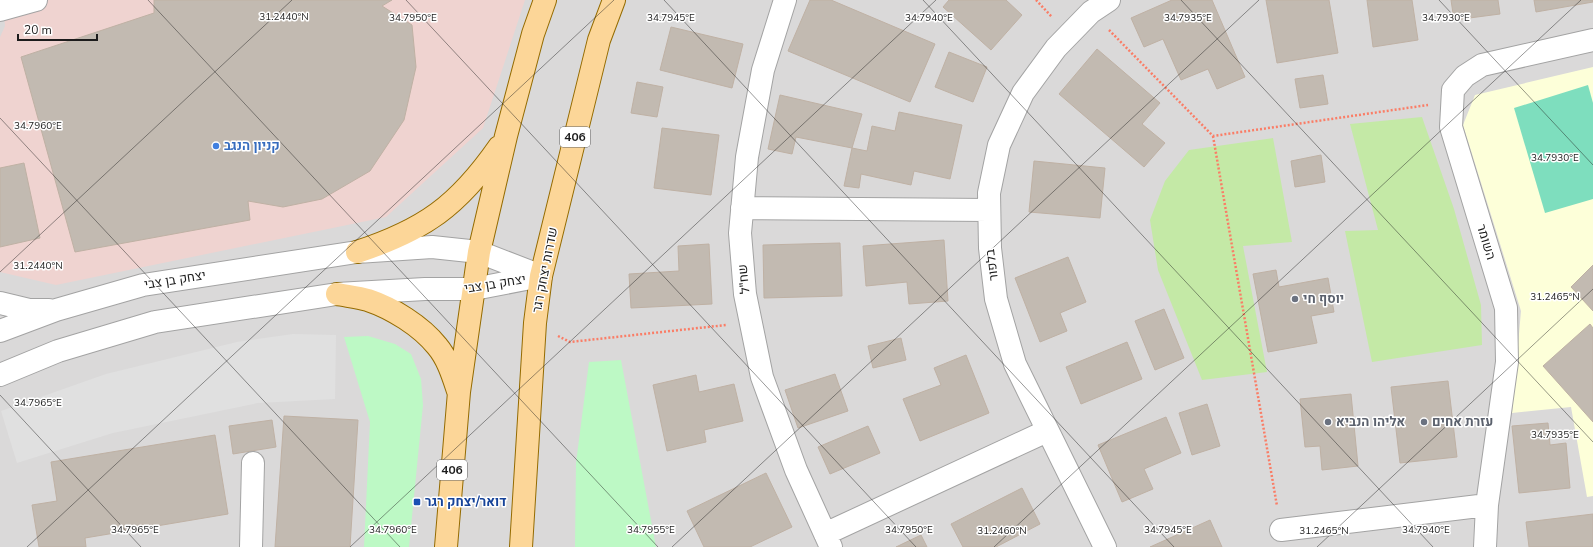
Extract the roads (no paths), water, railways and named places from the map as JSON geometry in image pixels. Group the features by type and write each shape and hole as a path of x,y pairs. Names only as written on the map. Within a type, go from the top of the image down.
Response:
{"main road":[{"name":"406","path":"446,547 459,392 479,252 506,136 534,34 545,0"},
{"name":"שדרות יצחק רגר","path":"520,547 535,323 541,276 598,40 614,0"},
{"path":"357,252 389,241 428,221 454,201 483,170 506,136"},
{"path":"337,294 368,300 398,314 418,328 437,346 448,364 459,392"}],"street":[{"path":"0,10 36,0"},
{"name":"שח\"ל","path":"785,0 763,70 747,157 740,233 745,294 762,378 796,470 828,540"},
{"name":"בלפור","path":"1105,547 1047,431 1016,364 996,299 990,248 989,193 999,145 1023,93 1056,48 1091,12 1109,0"},
{"name":"השומר","path":"1486,547 1487,505 1507,362 1506,308 1451,127 1453,90 1464,76 1482,65 1593,40"},
{"path":"742,208 989,210"},
{"name":"יצחק בן צבי","path":"0,331 56,310 142,284 357,252 432,247 479,252 541,276"},
{"name":"יצחק בן צבי","path":"0,375 58,351 155,322 337,294 425,289 474,289 541,276"},
{"path":"0,303 29,310 56,310"},
{"path":"828,540 1047,431"},
{"path":"251,547 253,463"},
{"path":"1281,530 1487,505"}],"place":[{"name":"קניון הנגב","path":"216,146"},
{"name":"יוסף חי","path":"1295,299"},
{"name":"אליהו הנביא","path":"1328,422"},
{"name":"עזרת אחים","path":"1424,422"},
{"name":"דואר/יצחק רגר","path":"417,502"}]}
